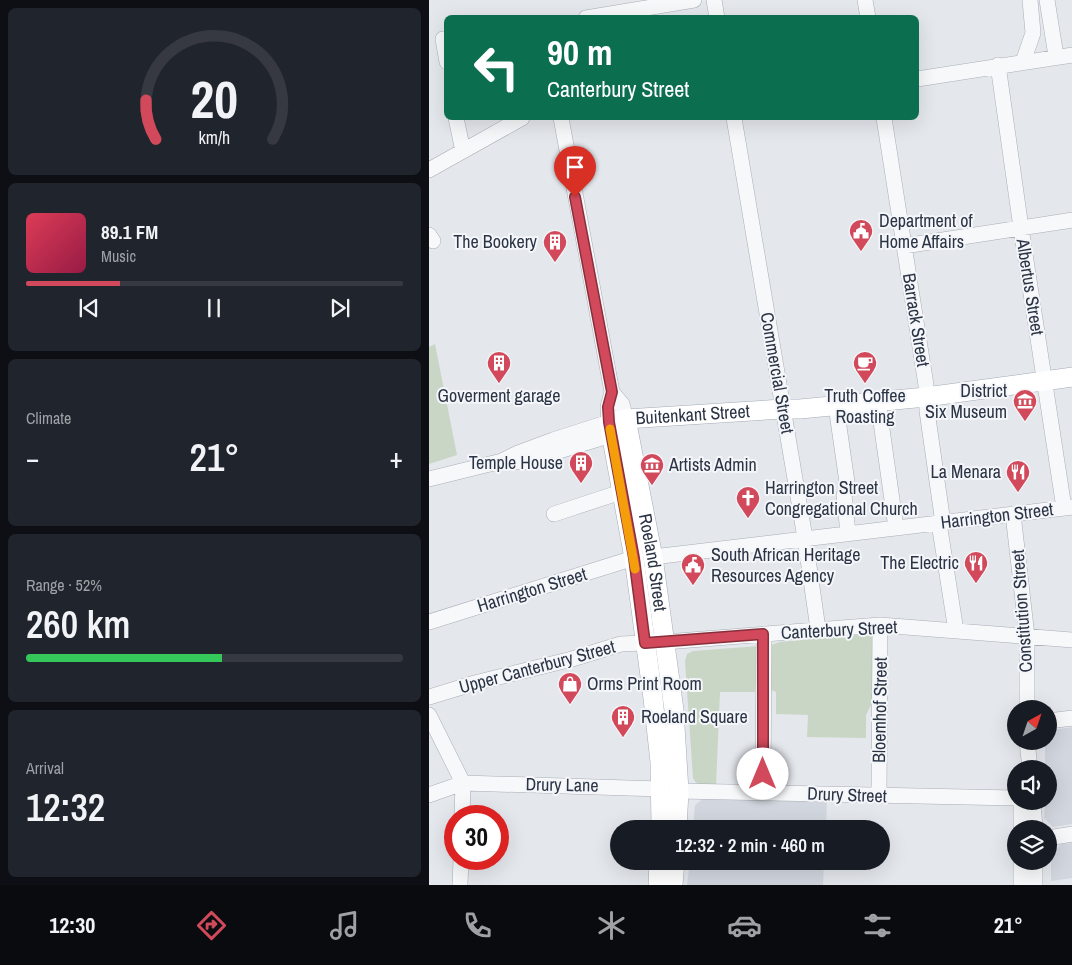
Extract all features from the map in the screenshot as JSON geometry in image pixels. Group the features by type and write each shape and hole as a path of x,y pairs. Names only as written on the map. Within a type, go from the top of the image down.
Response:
{"main road":[{"name":"Buitenkant Street","path":"618,427 926,397 1072,377"},
{"name":"Roeland Street","path":"618,427 621,492 634,558 653,698 675,820"},
{"name":"Roeland Street","path":"618,427 653,557 674,710 670,790 663,820"},
{"path":"658,885 659,870"},
{"path":"673,885 674,870"}],"street":[{"path":"604,15 694,0"},
{"path":"714,0 716,15"},
{"path":"865,0 868,15"},
{"path":"1023,62 1033,33 1030,0"},
{"path":"1047,0 1056,56"},
{"path":"440,40 444,54"},
{"path":"919,79 1072,54"},
{"name":"Albertus Street","path":"998,65 1045,381 1068,507"},
{"path":"456,120 463,151"},
{"path":"429,170 518,120"},
{"name":"Roeland Street","path":"561,120 612,392 621,404 618,427"},
{"name":"Commercial Street","path":"734,120 789,411 818,629"},
{"name":"Barrack Street","path":"884,120 926,385 927,411 956,631"},
{"path":"429,163 448,159"},
{"path":"904,246 1072,220"},
{"path":"878,401 896,528"},
{"path":"836,406 848,488 844,495 848,533"},
{"name":"Buitenkant Street","path":"429,479 502,461 523,462 618,427"},
{"path":"553,514 621,492"},
{"name":"Harrington Street","path":"653,557 1068,507"},
{"name":"Constitution Street","path":"1013,514 1027,636 1027,700"},
{"name":"Harrington Street","path":"429,622 634,558"},
{"name":"Canterbury Street","path":"645,643 881,625 1072,640"},
{"name":"Bloemhof Street","path":"879,796 881,625"},
{"path":"763,634 763,792"},
{"name":"Upper Canterbury Street","path":"429,697 621,644 645,643"},
{"path":"429,716 463,783 462,805"},
{"path":"1057,720 1072,718"},
{"name":"Drury Lane","path":"429,794 463,783 670,790"},
{"name":"Drury Street","path":"670,790 1007,798"},
{"path":"1057,836 1072,834"},
{"path":"460,885 461,870"},
{"path":"1021,870 1021,885"},
{"path":"1035,870 1035,885"}],"shaded area":[{"path":"1073,727 1072,824 1057,826 1057,820 1046,820 1044,818 1044,810 1057,810 1057,760 1045,760 1045,750 1057,750 1057,729"},
{"path":"704,798 827,800 826,820 694,820 695,805"},
{"path":"1073,843 1072,878 1051,881 1051,870 1057,870 1057,848 1061,844"},
{"path":"689,870 824,870 823,885 687,885"}],"green space":[{"path":"435,344 457,455 429,464 429,347"},
{"path":"871,633 874,636 873,701 866,715 866,738 807,737 808,715 776,714 776,692 771,690 771,645 780,642"},
{"path":"759,646 755,692 720,692 716,786 700,785 693,778 685,661 687,654 693,651"}],"slow traffic":[{"path":"610,429 635,569"}],"place":[{"name":"Department of Home Affairs","path":"861,252"},
{"name":"The Bookery","path":"555,263"},
{"name":"Goverment garage","path":"499,384"},
{"name":"Truth Coffee Roasting","path":"865,384"},
{"name":"District Six Museum","path":"1025,422"},
{"name":"Temple House","path":"581,484"},
{"name":"Artists Admin","path":"652,486"},
{"name":"La Menara","path":"1018,493"},
{"name":"Harrington Street Congregational Church","path":"748,519"},
{"name":"The Electric","path":"976,584"},
{"name":"South African Heritage Resources Agency","path":"693,586"},
{"name":"Orms Print Room","path":"570,705"},
{"name":"Roeland Square","path":"623,738"}],"route":[{"path":"575,197 612,392 608,407 609,422 634,558 645,643 763,634 763,774"}]}
